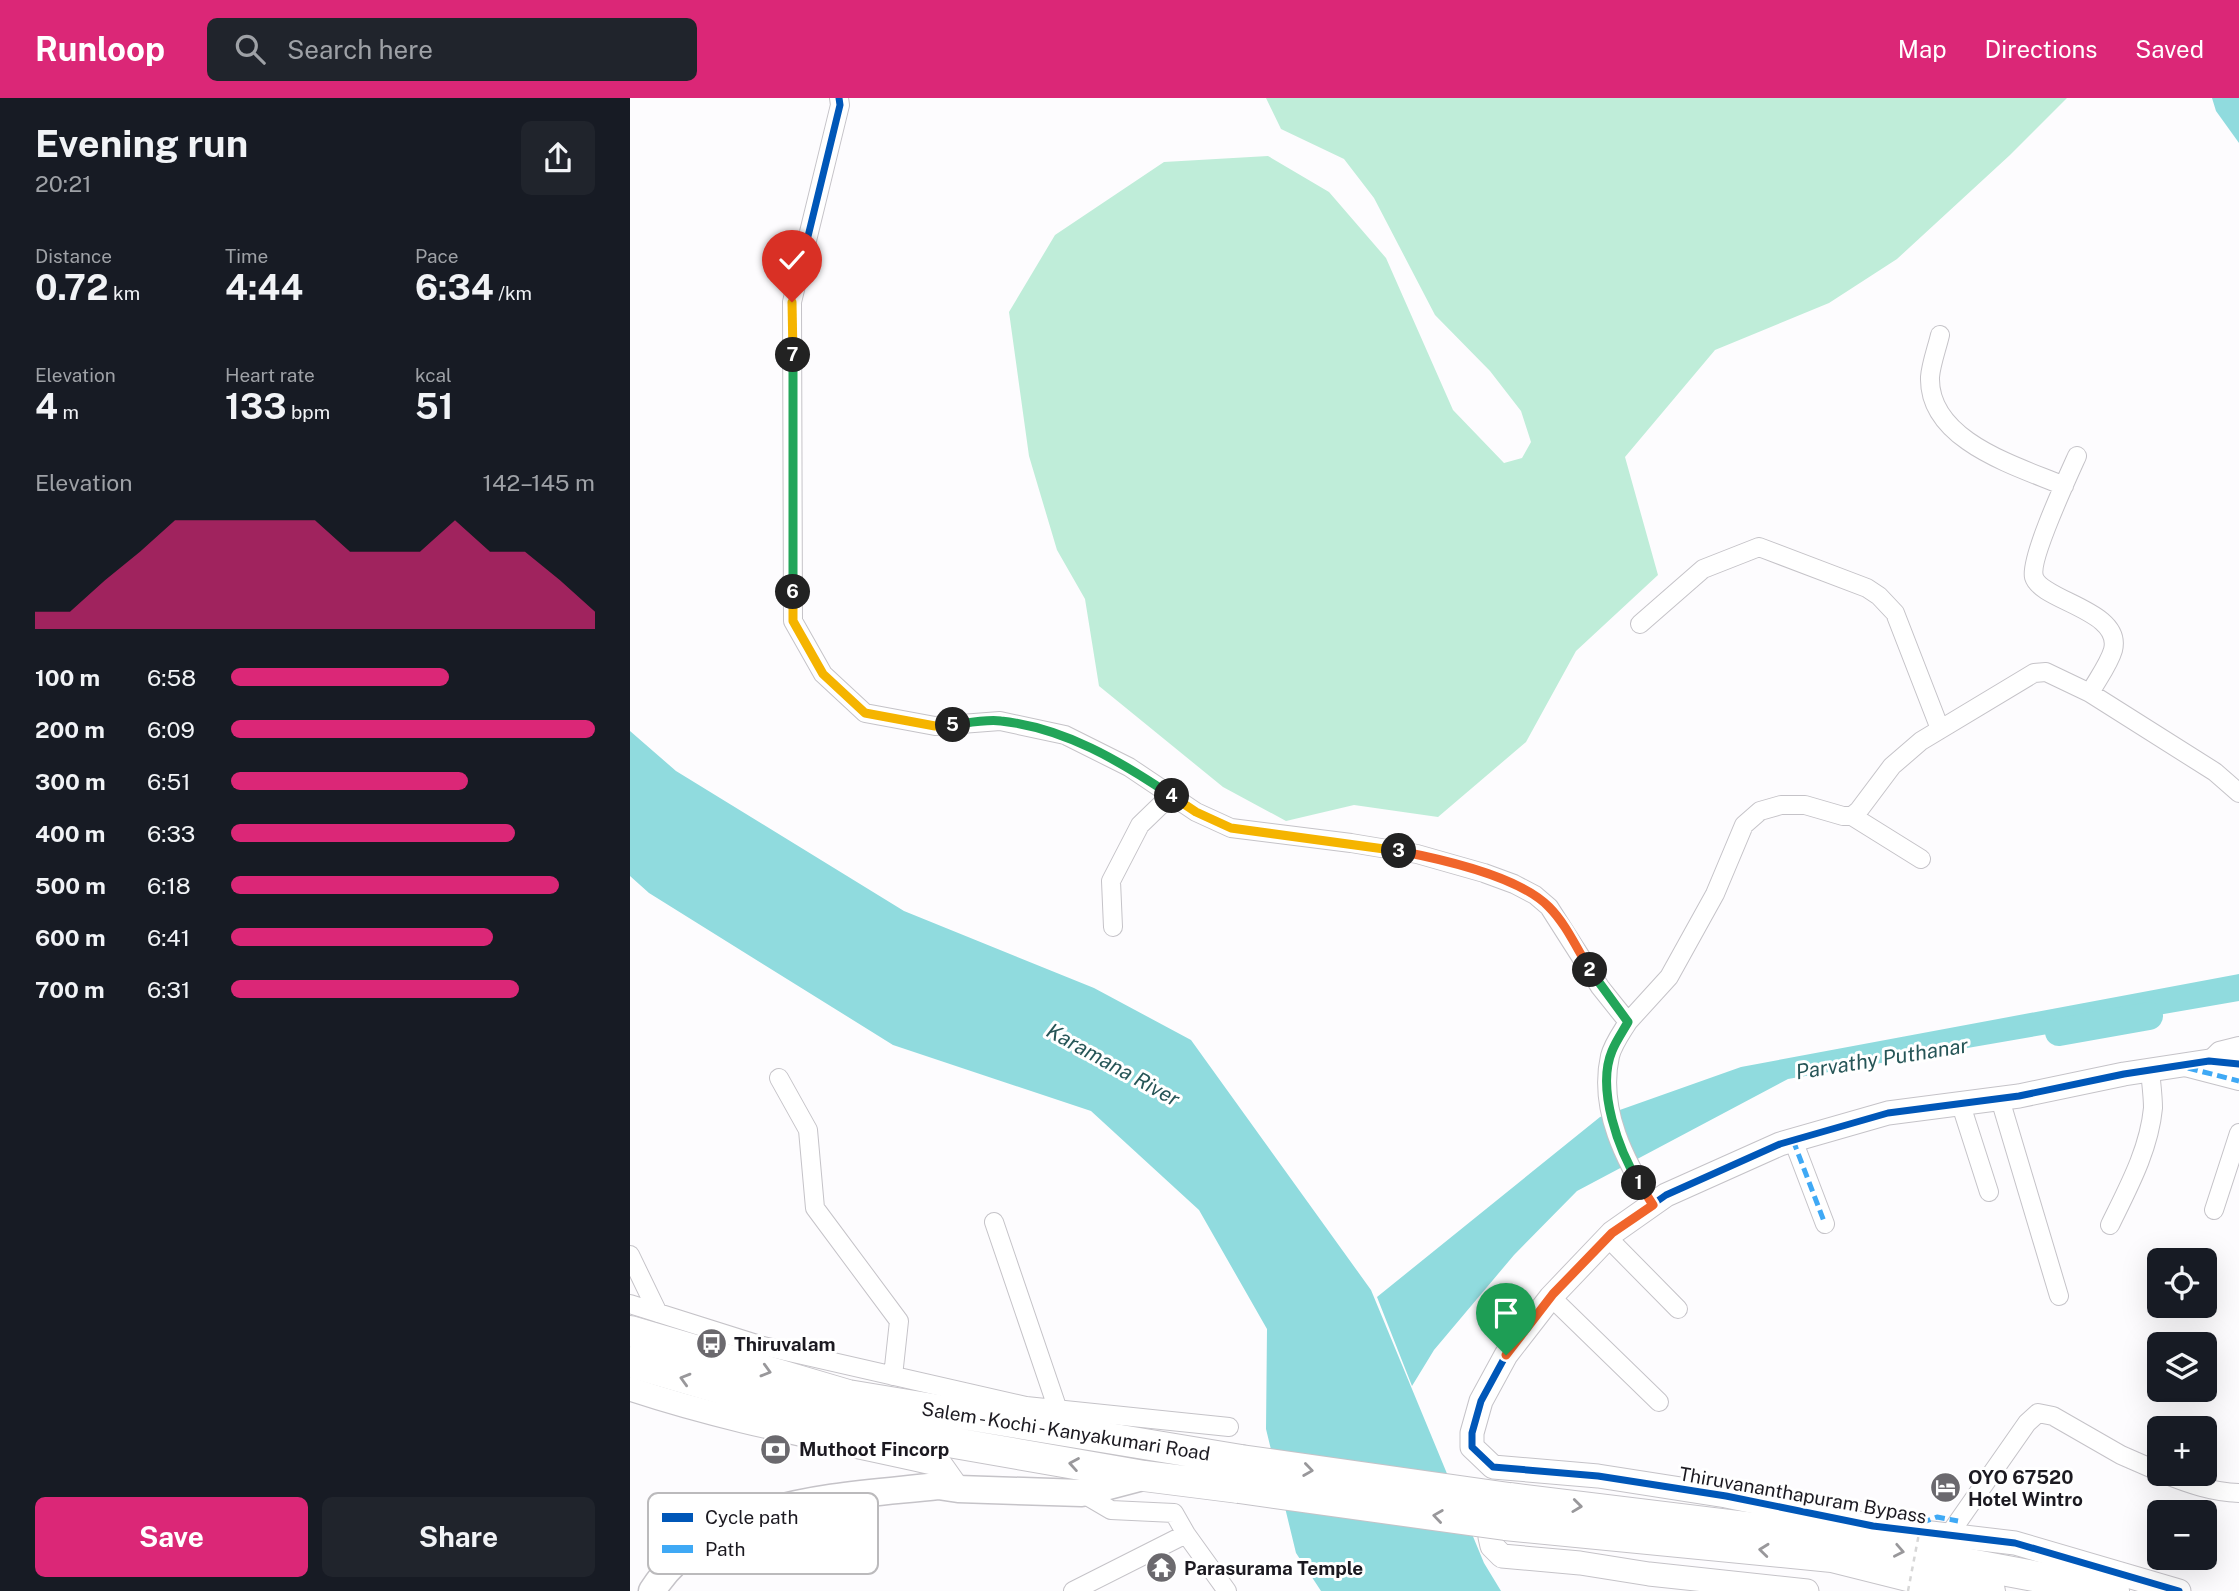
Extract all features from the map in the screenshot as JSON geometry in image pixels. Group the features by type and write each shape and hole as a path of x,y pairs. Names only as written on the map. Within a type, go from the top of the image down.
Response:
{"highway":[{"name":"Salem - Kochi - Kanyakumari Road","path":"630,1331 848,1395 1240,1474 1507,1511"},
{"name":"Salem - Kochi - Kanyakumari Road","path":"630,1362 834,1422 1144,1476 1240,1474"},
{"path":"1507,1511 1832,1557 1928,1581 1990,1591"},
{"name":"Thiruvananthapuram Bypass","path":"1507,1511 1820,1536 2114,1591"}],"main road":[{"path":"877,1493 938,1486 1082,1493 1144,1476"},
{"path":"652,1591 663,1574"}],"street":[{"path":"839,98 841,104 792,302 793,621 823,674 865,713 935,726 1000,721 1065,735 1129,767 1196,812 1231,828 1417,854 1514,884 1535,895 1549,907 1600,987 1628,1022"},
{"path":"1940,335 1930,376 1932,396 1944,418 1962,438 1979,450 2064,486"},
{"path":"2077,456 2045,532 2034,577 2039,585 2105,624 2112,635 2113,649 2090,693"},
{"path":"1640,624 1703,569 1759,547 1867,588 1879,596 1895,613 1940,729"},
{"path":"1852,816 1892,766 1940,729 2034,673 2046,672 2090,693 2215,772 2239,793"},
{"path":"1113,928 1111,881 1140,825 1171,795"},
{"path":"1653,1205 1633,1173 1619,1141 1609,1107 1607,1082 1611,1053 1628,1022 1669,977 1715,894 1744,825 1760,811 1782,805 1805,805 1852,816 1921,859"},
{"path":"2209,1061 2219,1051 2239,1046"},
{"path":"1807,1591 1502,1556 1492,1546 1490,1537 1493,1467 1472,1447 1472,1433 1481,1401 1506,1355 1551,1297 1608,1238 1667,1195 1780,1144 1888,1113 2000,1099 2209,1061 2239,1064"},
{"path":"2181,1066 2239,1081"},
{"path":"2110,1225 2136,1171 2146,1141 2153,1108 2150,1070"},
{"path":"779,1078 808,1130 815,1208 899,1321 893,1376"},
{"path":"2000,1099 2059,1297"},
{"path":"1961,1105 1989,1192"},
{"path":"2214,1210 2239,1133"},
{"path":"1793,1140 1825,1224"},
{"path":"994,1222 1058,1409"},
{"path":"1608,1238 1678,1310"},
{"path":"630,1255 658,1313"},
{"path":"1551,1297 1660,1402"},
{"path":"630,1304 763,1346 1026,1406 1229,1427"},
{"path":"630,1389 674,1404 785,1432 941,1465 958,1489"},
{"path":"1948,1536 2027,1423 2038,1413 2053,1416 2147,1466"},
{"name":"Thiruvananthapuram Bypass","path":"1493,1467 1598,1476 1726,1496 1873,1526 2015,1543 2179,1591"},
{"path":"2199,1486 2219,1493 2239,1493"},
{"path":"1082,1493 1111,1510 1174,1513 1227,1591"},
{"path":"1073,1591 1186,1534"}],"path":[{"path":"1908,1591 1921,1522"}],"green space":[{"path":"1266,98 2067,98 2010,155 1897,259 1829,303 1715,350 1625,457 1658,575 1576,651 1526,742 1438,817 1354,805 1286,821 1223,787 1099,686 1085,599 1057,550 1029,456 1009,312 1055,235 1164,162 1268,156 1329,192 1386,258 1453,410 1504,463 1522,458 1531,442 1521,411 1490,371 1435,315 1374,198 1344,159 1281,129"}],"water":[{"path":"2212,98 2239,98 2239,143 2216,111"},
{"name":"Karamana River","path":"630,731 676,771 904,911 1094,988 1191,1040 1371,1290 1484,1563 1501,1591 1321,1591 1296,1553 1266,1429 1267,1329 1199,1210 1091,1111 893,1045 649,893 630,876"},
{"path":"2239,974 2239,1001 1788,1079 1577,1191 1514,1255 1434,1350 1412,1386 1377,1297 1600,1117 1741,1067"}],"waterway":[{"name":"Parvathy Puthanar","path":"2059,1032 2149,1016"}],"marked path":[{"path":"2188,1068 2239,1081"},
{"path":"1793,1140 1825,1224"},
{"path":"1921,1523 1937,1517 1958,1521"}],"cycle path":[{"path":"839,98 840,105 792,302 793,621 823,674 865,713 935,726 1000,721 1065,735 1129,767 1196,812 1231,828 1417,854 1484,873 1535,895 1549,907 1600,987 1628,1022 1610,1056 1608,1095 1611,1115 1624,1152 1653,1205"},
{"path":"2179,1591 2015,1543 1873,1526 1726,1496 1598,1476 1493,1467 1472,1447 1472,1433 1481,1401 1506,1355 1551,1297 1612,1233 1666,1195 1780,1144 1888,1113 2019,1096 2124,1074 2209,1061 2239,1064"}],"place":[{"name":"Thiruvalam","path":"711,1344"},
{"name":"Muthoot Fincorp","path":"776,1449"},
{"name":"OYO 67520 Hotel Wintro","path":"1945,1488"},
{"name":"Parasurama Temple","path":"1161,1568"}],"route":[{"path":"792,302 793,621 823,674 865,713 935,726 1000,721 1065,735 1129,767 1196,812 1231,828 1417,854 1483,873 1535,895 1549,907 1563,926 1600,987 1628,1022 1611,1053 1607,1082 1609,1107 1619,1141 1633,1173 1653,1205 1612,1233 1553,1294 1506,1355"}]}
